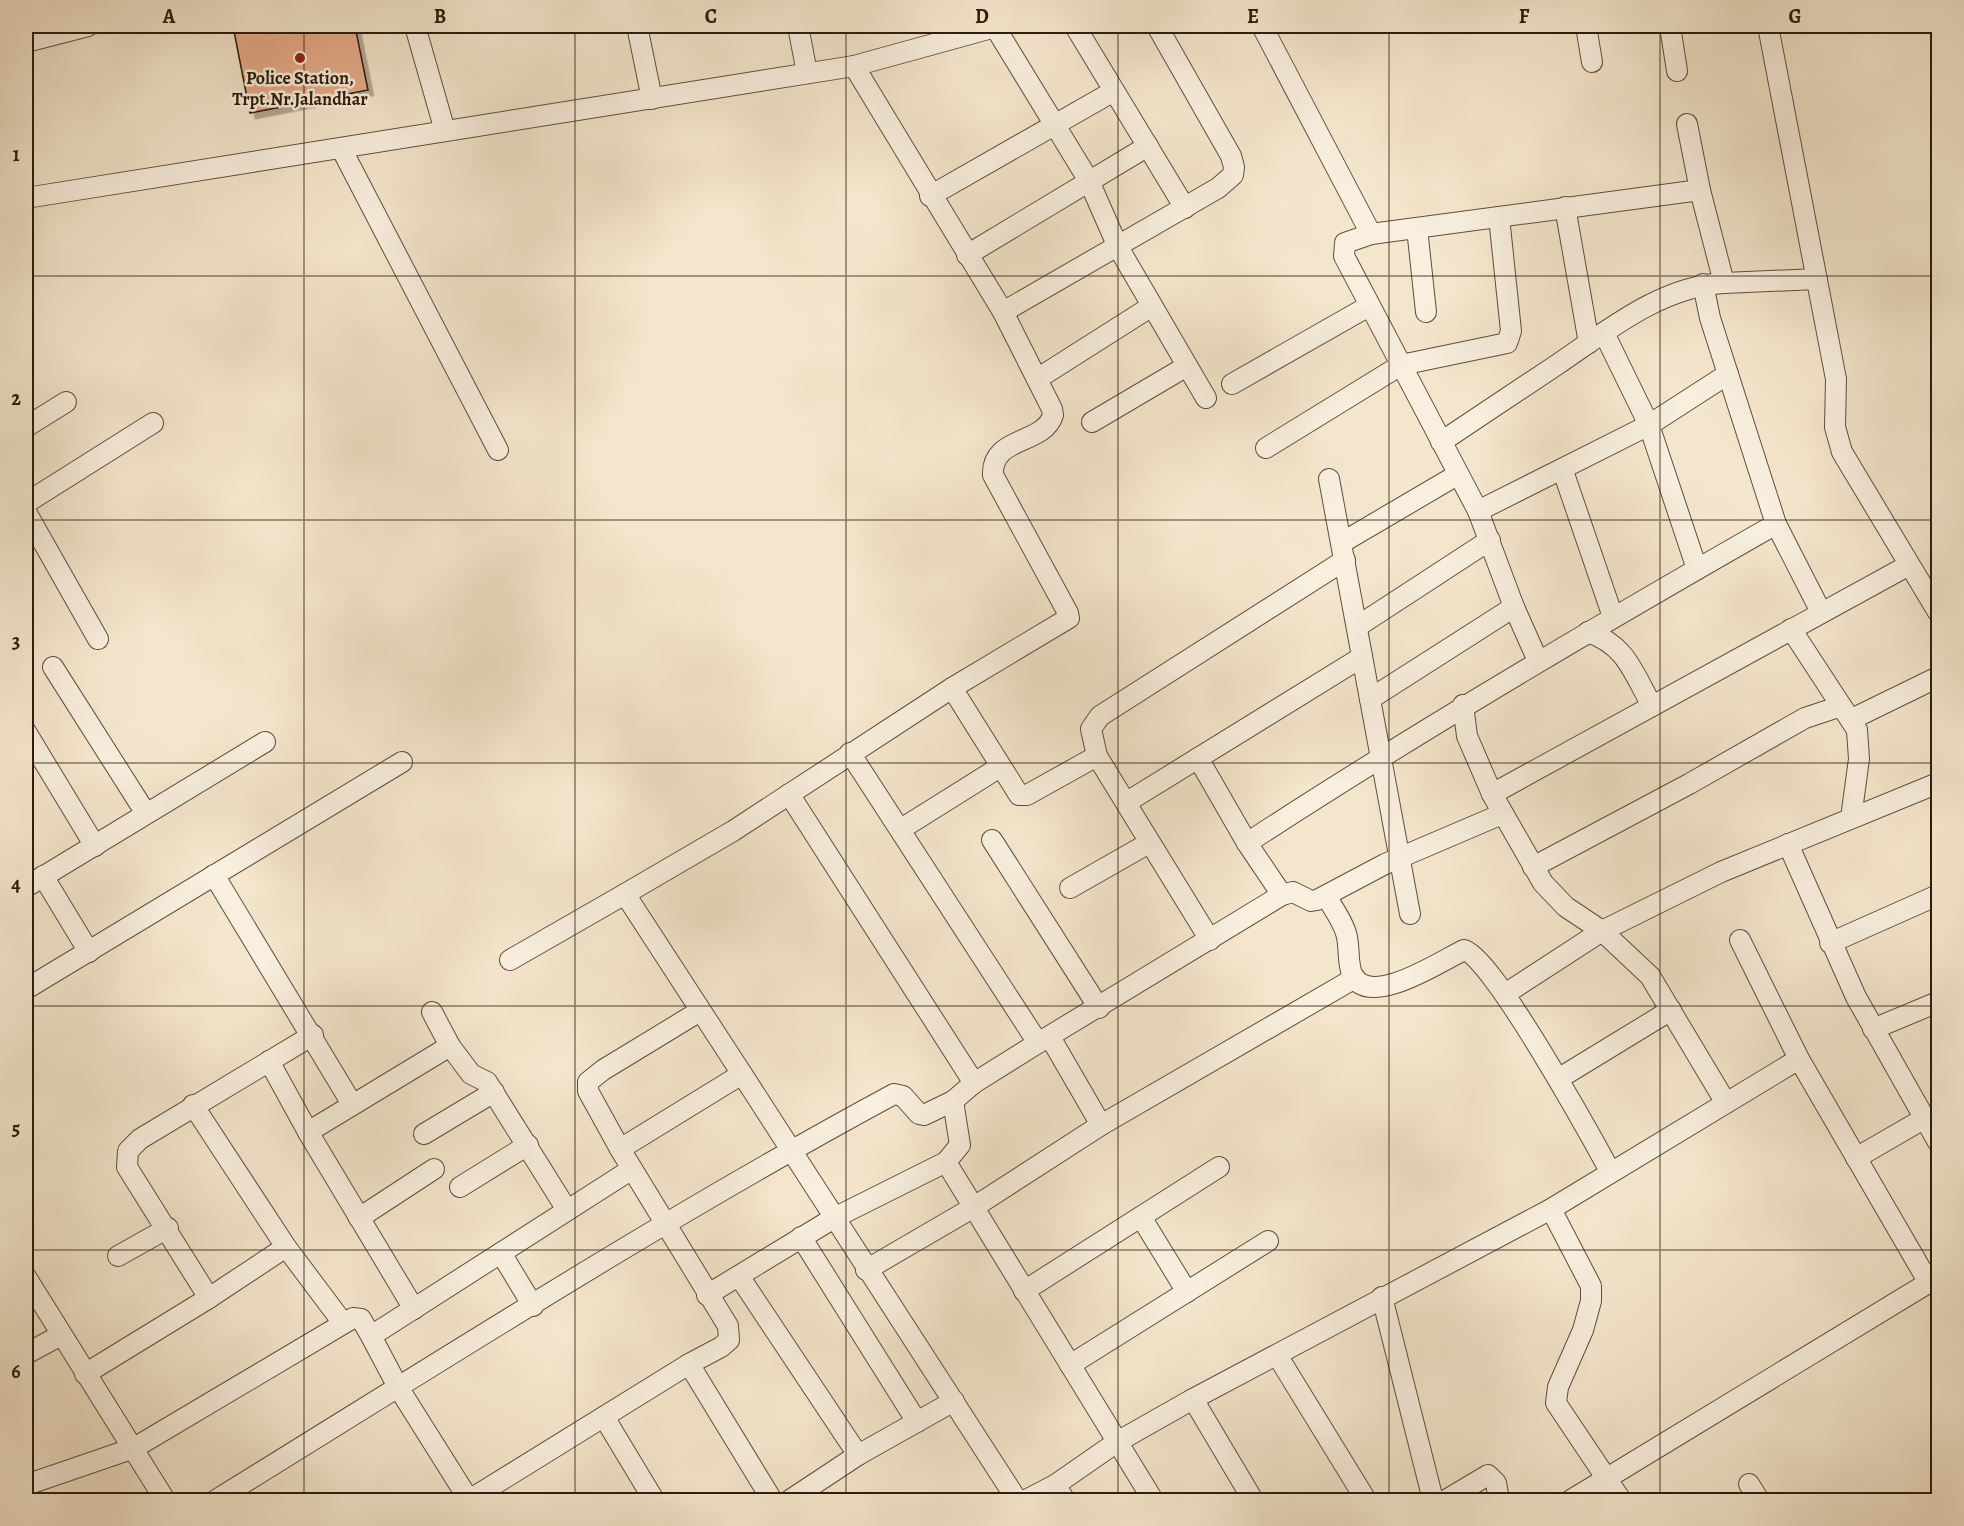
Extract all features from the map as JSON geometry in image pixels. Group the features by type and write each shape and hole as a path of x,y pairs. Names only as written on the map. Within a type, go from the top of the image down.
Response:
{"street":[{"path":"26,42 88,26"},
{"path":"415,26 445,131"},
{"path":"637,26 652,99"},
{"path":"798,26 807,73"},
{"path":"26,198 854,66 957,31 997,26 1089,181 1118,247 1206,398"},
{"path":"1075,26 1185,208"},
{"path":"1003,312 1185,208 1226,182 1233,175 1234,167 1207,111 1158,26"},
{"path":"1262,26 1371,234"},
{"path":"1586,26 1592,62"},
{"path":"1670,26 1677,70"},
{"path":"1768,26 1836,380 1837,439 1938,612"},
{"path":"510,960 733,831 952,688 1065,623 1070,616 993,475 1000,452 1040,430 1052,420 1052,409 1003,312 930,196 854,66"},
{"path":"930,196 1114,91"},
{"path":"1688,124 1700,190 1724,283"},
{"path":"967,255 1148,146"},
{"path":"341,148 498,450"},
{"path":"1538,661 1514,608 1478,511 1369,306 1344,256 1342,246 1354,239 1371,234 1700,190"},
{"path":"1565,207 1596,338 1650,425 1697,569"},
{"path":"1266,448 1401,365 1499,345 1509,340 1511,331 1499,217"},
{"path":"1417,228 1426,312"},
{"path":"1441,442 1596,338 1656,301 1703,284 1816,279"},
{"path":"1703,284 1710,318 1776,524 1821,612"},
{"path":"1037,379 1152,306"},
{"path":"1232,384 1369,306"},
{"path":"1092,422 1187,366"},
{"path":"1478,511 1563,471 1650,425 1728,374"},
{"path":"26,427 66,402"},
{"path":"26,503 153,423"},
{"path":"1563,471 1613,617"},
{"path":"1210,940 1149,843 1127,802 1096,756 1091,729 1100,716 1457,475"},
{"path":"1329,479 1410,914"},
{"path":"26,512 98,639"},
{"path":"1247,843 1379,756 1463,705 1776,524"},
{"path":"1358,626 1490,540"},
{"path":"1492,794 1909,565"},
{"path":"1370,699 1514,608"},
{"path":"1791,629 1846,713 1859,742 1851,818"},
{"path":"1587,632 1606,638 1616,645 1652,706"},
{"path":"1127,802 1362,657"},
{"path":"53,667 145,812"},
{"path":"1533,867 1689,784 1805,718 1846,713 1938,677"},
{"path":"952,688 1015,791 1023,796 1096,756"},
{"path":"1463,705 1467,736 1492,794 1543,883 1566,908 1602,931 1650,976 1726,1103"},
{"path":"26,732 95,846"},
{"path":"26,887 95,846 145,812 265,742"},
{"path":"850,753 1101,1125"},
{"path":"1197,758 1247,843 1282,896"},
{"path":"26,989 402,762"},
{"path":"901,829 1000,767"},
{"path":"1505,994 1602,931 1721,872 1938,783"},
{"path":"789,794 974,1083"},
{"path":"216,1500 663,1224 791,1149 894,1094 903,1096 921,1115 953,1101 974,1083 1282,896 1293,892 1314,902 1399,858 1502,814"},
{"path":"992,840 1099,1008"},
{"path":"1070,888 1149,843"},
{"path":"1788,844 1830,943 1873,1029 1938,1142"},
{"path":"214,875 313,1035 352,1104"},
{"path":"43,876 89,952"},
{"path":"625,894 1017,1500"},
{"path":"1830,943 1938,895"},
{"path":"1326,896 1346,932 1348,958 1355,978 1365,987 1379,989 1468,950 1505,994 1558,1079 1610,1171"},
{"path":"1571,1500 1934,1280 1856,1158 1799,1059 1740,939"},
{"path":"867,1270 974,1207 1101,1125 1355,978"},
{"path":"1873,1029 1938,1002"},
{"path":"1558,1079 1671,1010"},
{"path":"26,1485 134,1448 343,1323 359,1317 398,1387 469,1500 689,1364 721,1347 729,1340 728,1326 663,1224 588,1091 588,1082 603,1070 700,1011"},
{"path":"432,1012 450,1046 471,1074 485,1080 494,1092 567,1210"},
{"path":"209,1298 168,1228 127,1167 128,1151 140,1138 313,1035"},
{"path":"308,1132 450,1046"},
{"path":"1026,1500 1060,1493 1117,1442 1382,1297 1551,1209 1610,1171 1799,1059"},
{"path":"269,1061 308,1132 414,1309"},
{"path":"620,1149 742,1074"},
{"path":"424,1134 494,1092"},
{"path":"707,1295 834,1218 946,1162 960,1145 953,1101"},
{"path":"193,1106 286,1247 343,1323"},
{"path":"1856,1158 1925,1118"},
{"path":"460,1187 528,1145"},
{"path":"946,1162 1153,1500"},
{"path":"1024,1291 1220,1167"},
{"path":"359,1218 434,1169"},
{"path":"371,1335 632,1169"},
{"path":"1551,1209 1591,1286 1591,1301 1583,1330 1558,1387 1556,1403 1621,1500"},
{"path":"1141,1217 1187,1292"},
{"path":"118,1256 168,1228"},
{"path":"801,1237 917,1422"},
{"path":"1070,1365 1268,1241"},
{"path":"85,1374 209,1298 286,1247"},
{"path":"501,1253 533,1306"},
{"path":"739,1276 858,1455"},
{"path":"26,1277 165,1500"},
{"path":"1382,1297 1433,1500"},
{"path":"26,1354 61,1335"},
{"path":"1277,1355 1366,1500"},
{"path":"689,1364 772,1500"},
{"path":"1193,1399 1253,1500"},
{"path":"790,1500 858,1455 954,1401"},
{"path":"604,1417 654,1500"},
{"path":"1446,1500 1488,1475 1496,1483 1499,1500"}],"building":[{"name":"Police Station, Trpt.Nr.Jalandhar","path":"233,26 355,26 368,90 250,113"}],"place":[{"name":"Police Station, Trpt.Nr.Jalandhar","path":"300,58"}]}
